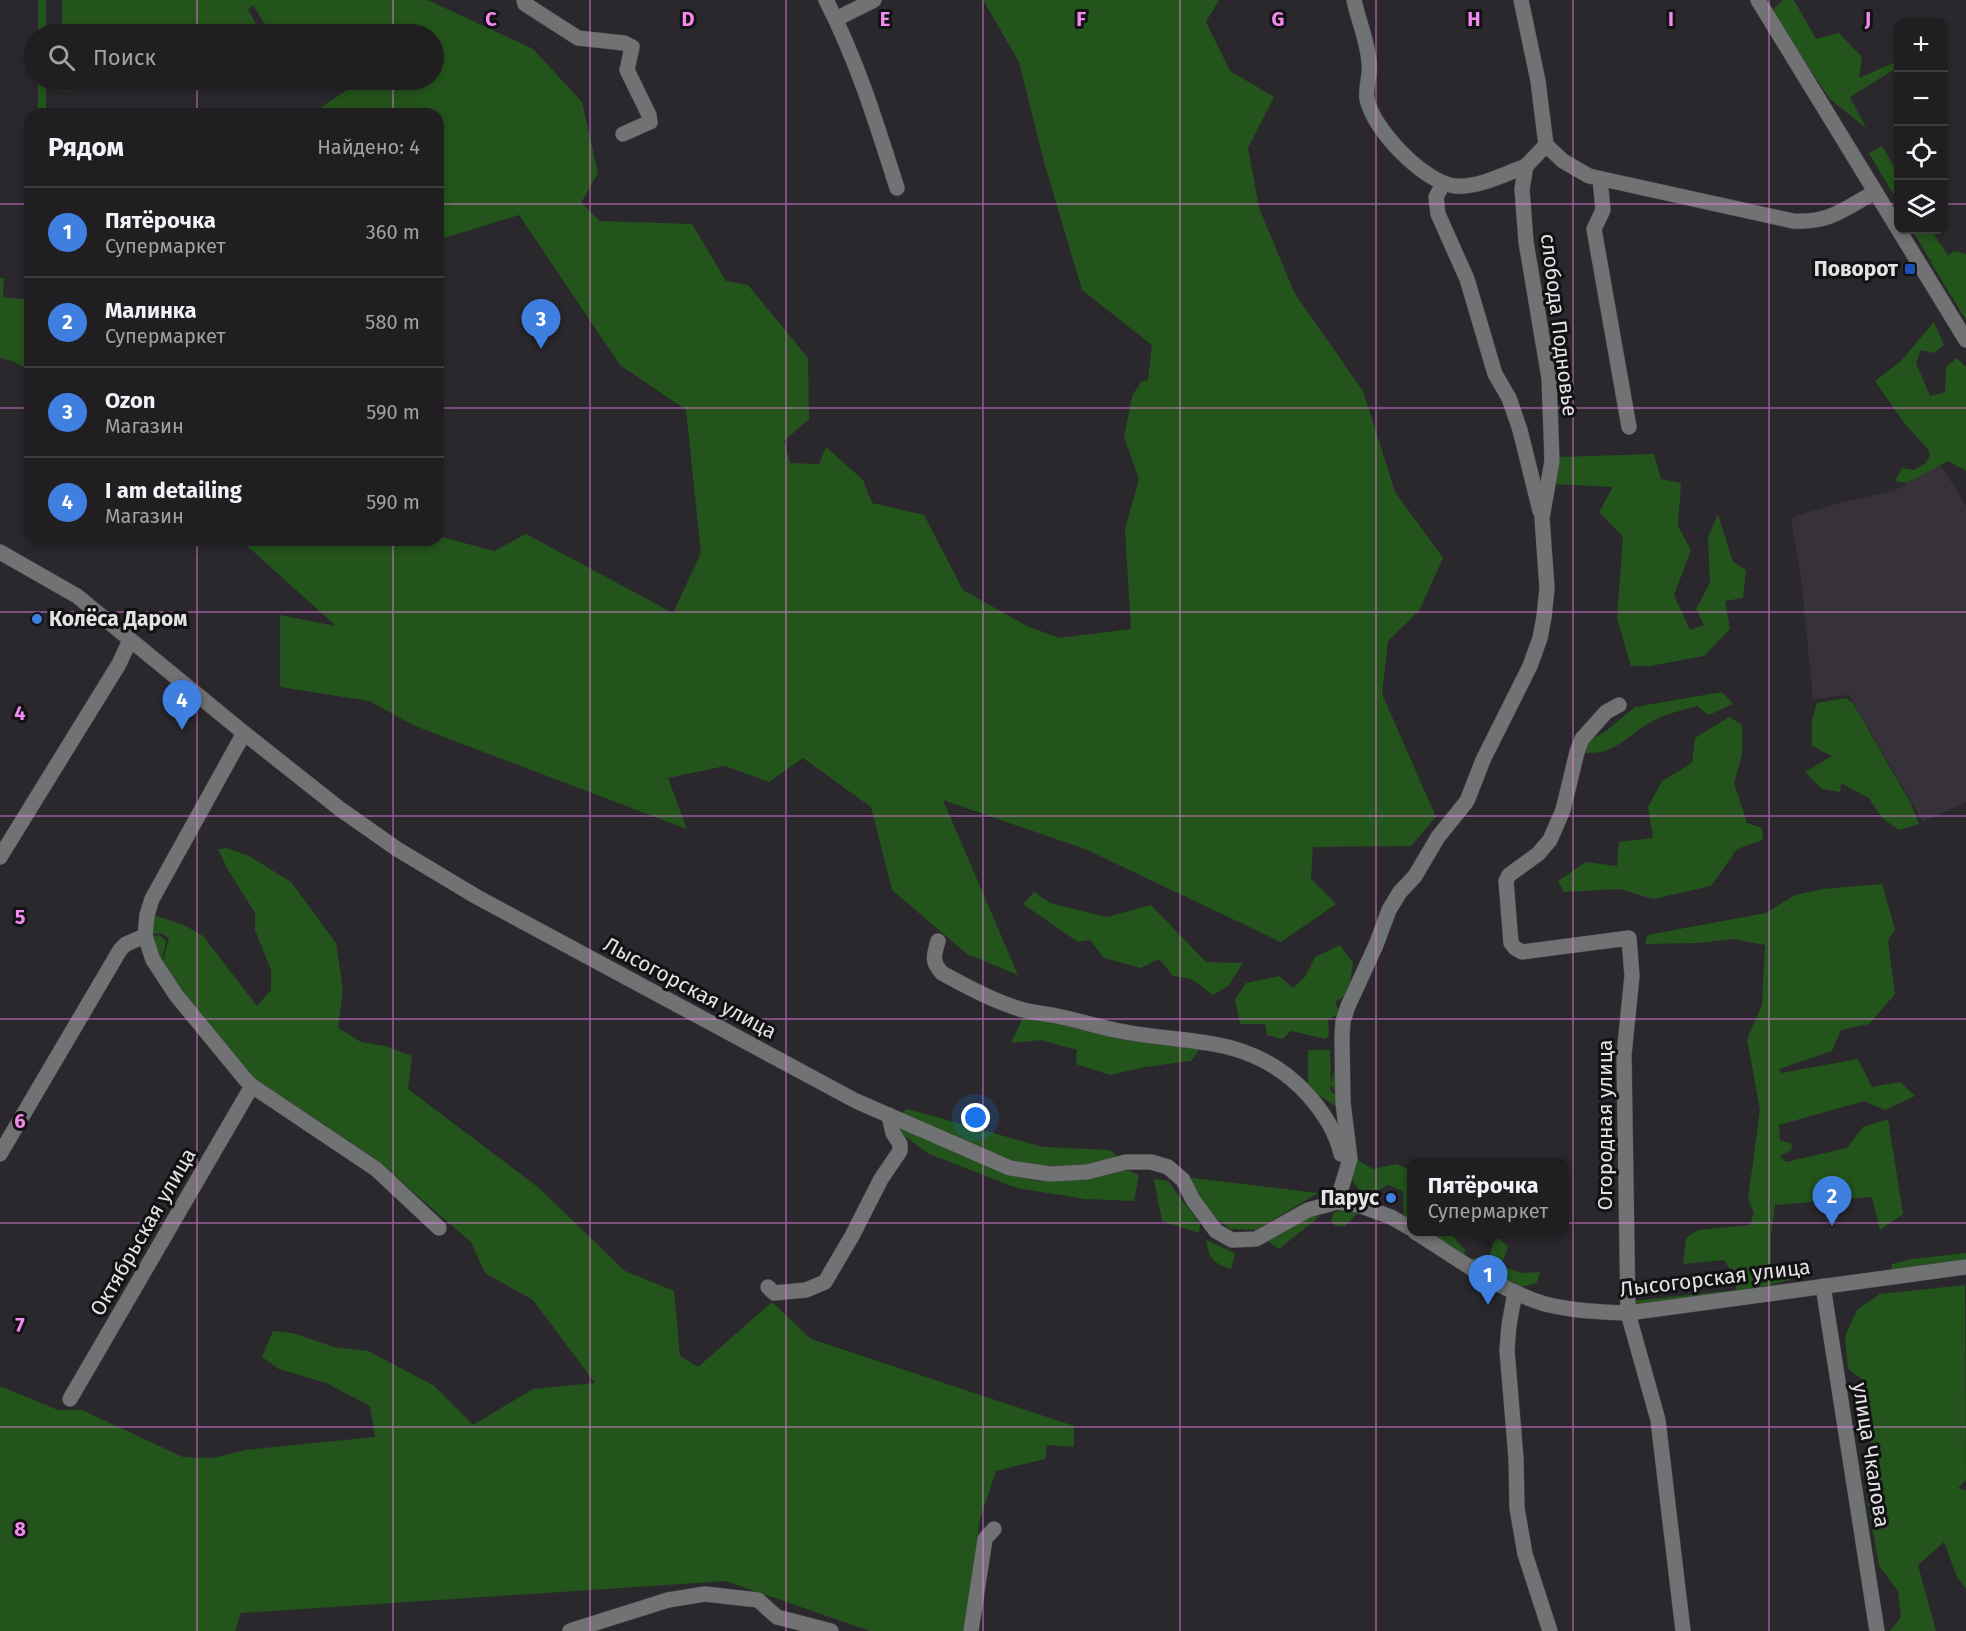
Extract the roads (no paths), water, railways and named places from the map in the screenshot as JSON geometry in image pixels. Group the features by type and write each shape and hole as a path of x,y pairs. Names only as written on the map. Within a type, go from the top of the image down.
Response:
{"street":[{"path":"524,0 525,4 578,38 624,43 632,47 627,70 649,115 650,122 623,134"},
{"path":"826,0 836,19 870,105 897,188"},
{"path":"836,19 874,0"},
{"path":"1354,0 1370,61 1367,98 1375,120 1395,148 1443,184 1457,186 1473,185 1526,166 1546,145"},
{"path":"1521,0 1538,81 1546,145 1563,161 1589,177 1793,221 1812,222 1827,219 1875,192"},
{"path":"1758,0 1966,340"},
{"name":"слобода Подновье","path":"1349,1158 1343,1103 1343,1021 1389,910 1400,892 1415,876 1438,837 1467,801 1483,760 1530,666 1544,618 1547,588 1542,518 1551,471 1552,439 1549,378 1526,242 1522,189 1526,166"},
{"path":"1600,179 1603,210 1594,229 1629,426"},
{"path":"1443,184 1436,197 1438,214 1467,279 1495,374 1509,398 1520,430 1542,518"},
{"name":"Лысогорская улица","path":"0,552 77,596 244,734 340,809 397,849 467,891 846,1095 1010,1168 1050,1174 1087,1172 1126,1162 1151,1162 1168,1167 1183,1180 1193,1200 1216,1231 1232,1240 1256,1239 1308,1210 1337,1202 1358,1205 1391,1217 1407,1226"},
{"path":"0,857 119,664 130,640"},
{"name":"Огородная улица","path":"1619,705 1606,712 1582,739 1563,810 1550,840 1538,854 1509,875 1506,881 1511,943 1522,952 1629,938 1632,976 1624,1055 1628,1312 1658,1420 1683,1631"},
{"path":"244,734 152,899 147,915 145,936 153,960 176,995 252,1086 376,1169 439,1228"},
{"path":"0,1154 120,950 126,944 145,936"},
{"path":"938,940 934,956 935,966 942,974 1018,1009 1059,1016 1116,1031 1219,1044 1246,1052 1277,1067 1322,1110 1337,1136 1341,1155 1349,1158 1337,1202"},
{"name":"Октябрьская улица","path":"70,1399 252,1086"},
{"path":"768,1287 774,1293 806,1290 825,1282 881,1179 900,1151 900,1144 893,1133 889,1115"},
{"name":"Лысогорская улица","path":"1423,1236 1515,1292 1545,1304 1569,1309 1628,1312 1966,1267"},
{"name":"улица Чкалова","path":"1823,1286 1877,1631"},
{"path":"1515,1292 1507,1350 1516,1458 1517,1508 1525,1554 1550,1631"},
{"path":"971,1631 985,1539 994,1529"},
{"path":"570,1631 668,1600 705,1594 758,1600 777,1617 831,1631"}],"place":[{"name":"Поворот","path":"1910,269"},
{"name":"Ozon","path":"541,349"},
{"name":"Колёса Даром","path":"37,619"},
{"name":"I am detailing","path":"182,730"},
{"name":"Парус","path":"1391,1198"},
{"name":"Малинка","path":"1832,1226"},
{"name":"Пятёрочка","path":"1488,1305"}]}
